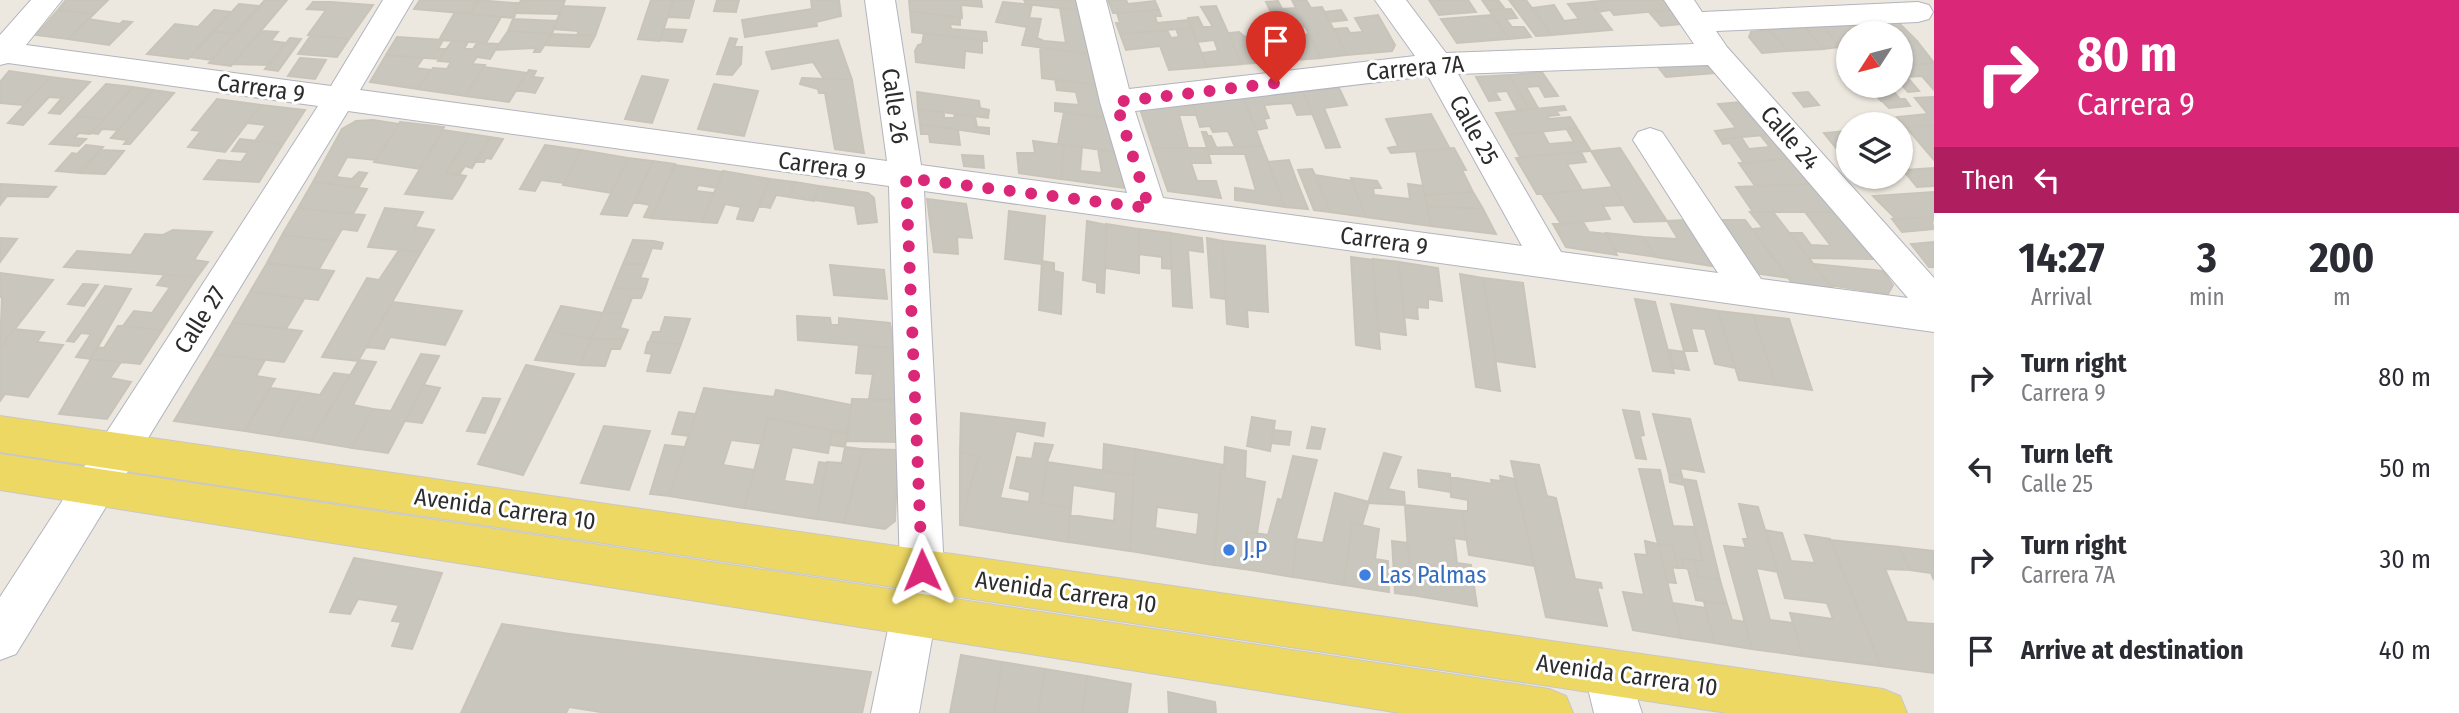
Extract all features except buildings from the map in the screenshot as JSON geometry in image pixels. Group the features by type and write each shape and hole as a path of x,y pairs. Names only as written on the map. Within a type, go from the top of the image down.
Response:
{"main road":[{"name":"Avenida Carrera 10","path":"0,434 107,468 913,615 1549,713"},
{"name":"Avenida Carrera 10","path":"0,472 107,468 922,570 1612,693 1883,713"}],"street":[{"path":"5,42 47,0"},
{"name":"Calle 27","path":"0,638 339,99 398,0"},
{"name":"Calle 26","path":"880,0 906,178 922,570 895,713"},
{"path":"1091,0 1116,102 1149,208"},
{"name":"Calle 25","path":"1390,0 1437,64 1550,264"},
{"path":"1686,11 1920,13"},
{"name":"Calle 24","path":"1686,11 1716,54 1934,303"},
{"name":"Carrera 9","path":"5,42 339,99 1934,317"},
{"name":"Carrera 7A","path":"1116,102 1437,64 1716,54"},
{"path":"1650,140 1749,290"}],"place":[{"name":"J.P","path":"1229,550"},
{"name":"Las Palmas","path":"1365,575"}],"route":[{"path":"922,570 906,178 1149,208 1116,102 1276,83"}]}
